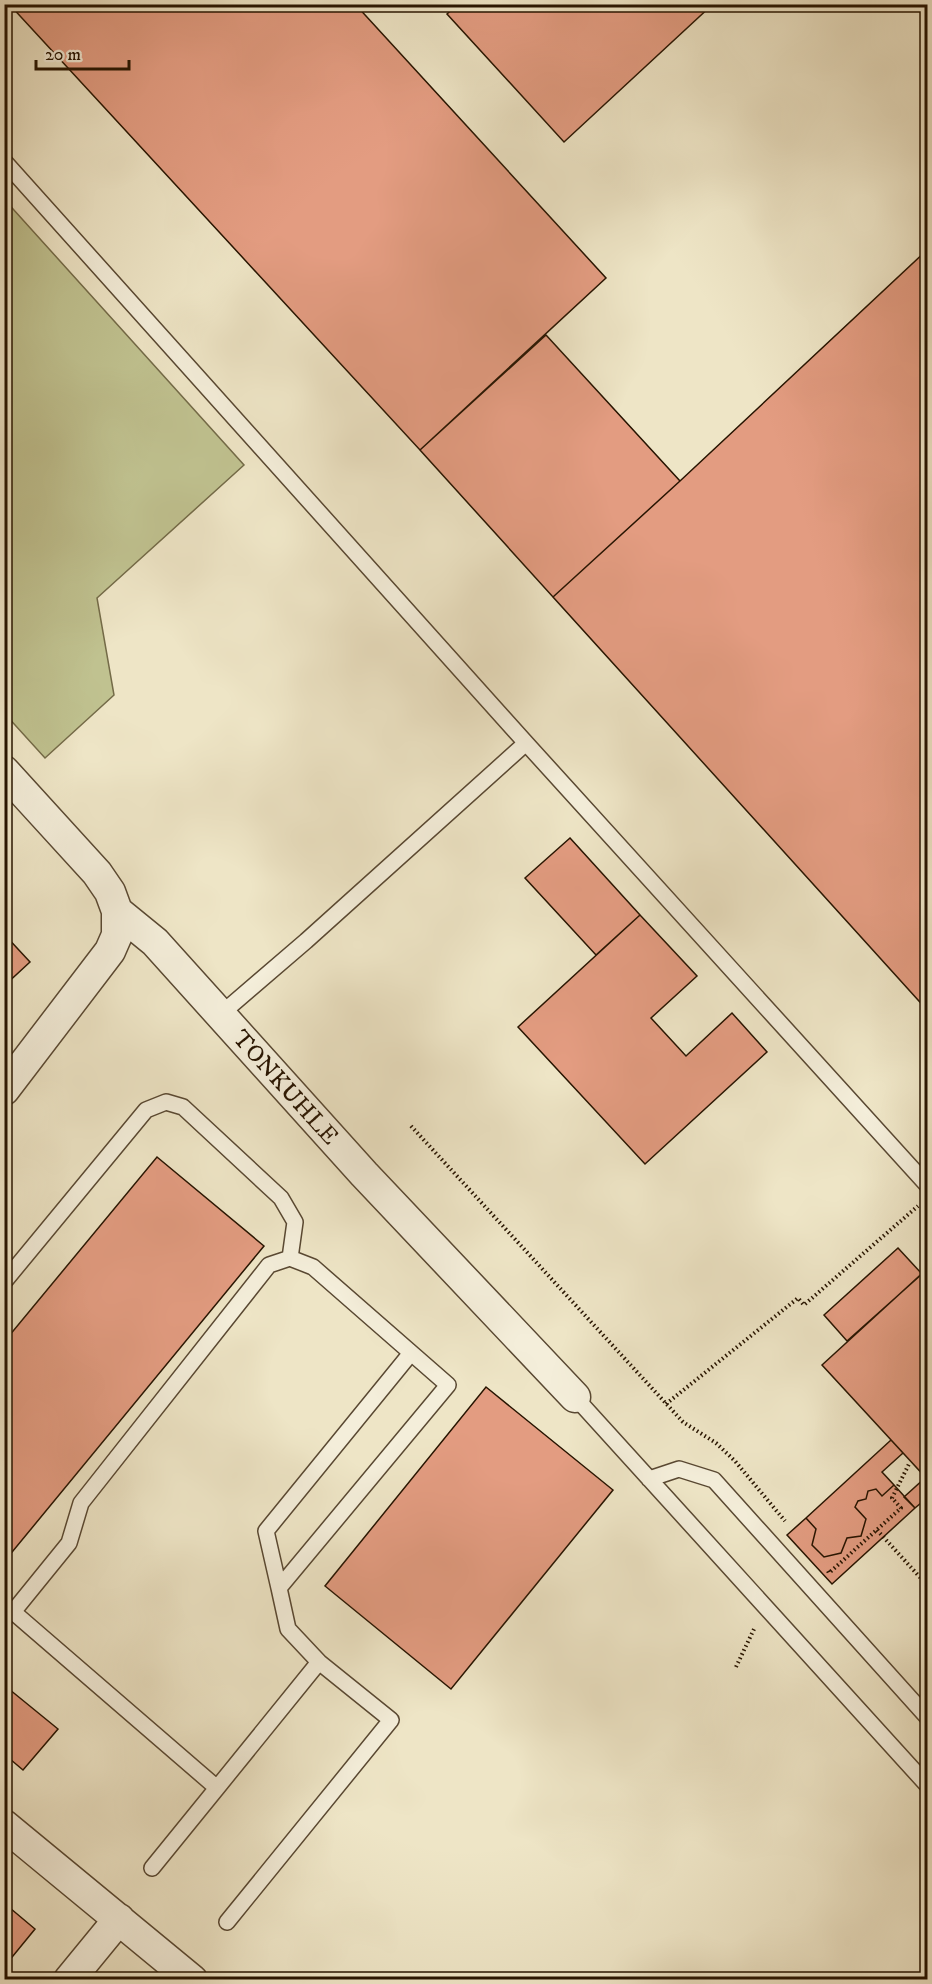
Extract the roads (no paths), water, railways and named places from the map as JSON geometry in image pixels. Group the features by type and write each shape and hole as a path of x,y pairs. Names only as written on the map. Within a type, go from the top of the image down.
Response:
{"street":[{"name":"TONKUHLE","path":"4,771 97,873 111,892 117,911 155,942 364,1174 575,1397"},
{"path":"4,1090 110,951 117,935 117,911"},
{"path":"4,1825 192,1980"},
{"path":"69,1980 119,1919"}],"lane":[{"path":"4,161 927,1186"},
{"path":"221,1014 306,941 526,743"},
{"path":"4,1282 146,1110 166,1102 183,1107 281,1198 294,1222 290,1258"},
{"path":"217,1788 9,1608 69,1544 81,1503 269,1265 290,1258 313,1266 448,1385 279,1588"},
{"path":"227,1922 391,1720 319,1662 288,1629 267,1531 411,1353"},
{"path":"575,1397 927,1786"},
{"path":"649,1479 679,1469 714,1480 927,1718"},
{"path":"152,1868 319,1662"}]}
